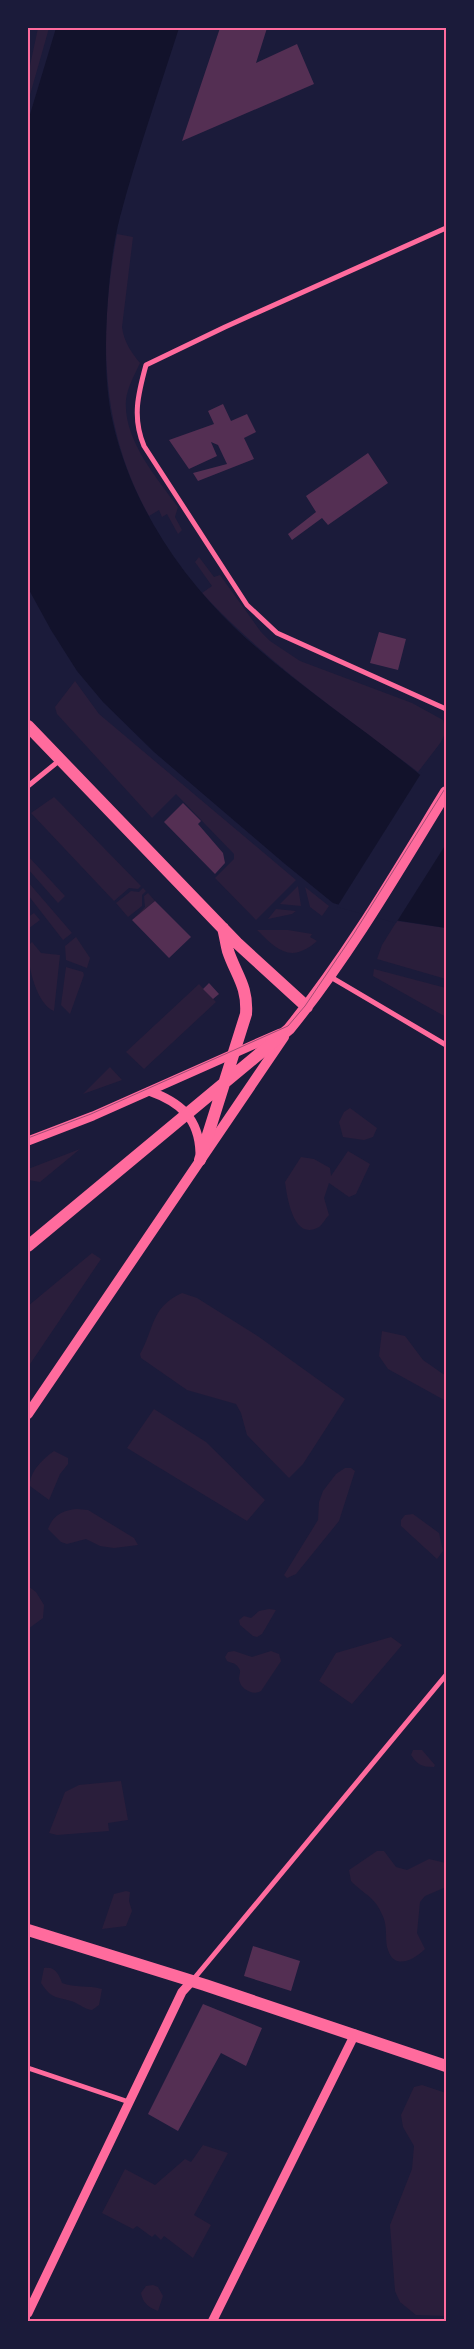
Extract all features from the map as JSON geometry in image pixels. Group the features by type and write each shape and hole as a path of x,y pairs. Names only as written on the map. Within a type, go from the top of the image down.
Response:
{"main road":[{"path":"28,726 223,928 307,1007"},
{"path":"28,1414 290,1029 356,937 446,792"},
{"path":"200,1160 232,1054 244,1022 247,1000 239,974 228,951 223,928"},
{"path":"28,1246 290,1029"},
{"path":"28,1930 355,2034 446,2066"}],"street":[{"path":"446,228 225,326 146,365 136,404 137,426 141,439 247,605 277,633 446,708"},
{"path":"28,786 60,760"},
{"path":"329,976 446,1045"},
{"path":"28,1141 93,1116 290,1029"},
{"path":"150,1090 172,1100 187,1113 196,1126 200,1160"},
{"path":"28,2314 182,1992 446,1675"},
{"path":"212,2322 355,2034"},
{"path":"28,2068 129,2102"}],"shaded area":[{"path":"38,28 49,28 28,102 28,75"},
{"path":"56,28 179,28 134,169 117,229 113,253 107,313 106,368 110,410 121,452 131,480 159,534 213,606 259,650 312,693 394,754 446,797 446,928 388,919 333,903 285,864 154,752 103,702 77,671 51,630 28,588 28,121"},
{"path":"117,234 133,237 122,327 128,347 140,363 128,391 126,415 135,443 151,470 178,507 175,517 182,530 178,534 167,514 162,517 159,510 149,516 120,448 112,413 106,343 107,307"},
{"path":"199,557 214,577 220,575 261,632 270,641 300,661 412,703 443,720 446,731 441,742 418,772 306,687 252,642 227,618 202,593 212,586 195,562"},
{"path":"75,681 99,714 296,880 256,920 215,878 234,859 234,854 176,794 152,818 57,714 55,707"},
{"path":"54,797 141,886 138,889 129,888 114,901 31,813"},
{"path":"28,856 65,896 58,903 28,869"},
{"path":"28,882 72,933 63,940 28,895"},
{"path":"298,886 301,906 280,904"},
{"path":"305,887 329,906 322,916 310,907"},
{"path":"143,888 146,891 142,895 142,906 128,917 116,903 131,891 139,892"},
{"path":"148,893 155,901 132,920 145,907 144,896"},
{"path":"276,909 296,911 292,914 268,919"},
{"path":"34,913 40,920 28,929 28,917"},
{"path":"397,921 446,928 446,979 377,959 382,945"},
{"path":"257,930 288,930 312,934 310,937 317,941 299,952 285,952 271,943"},
{"path":"76,937 90,958 87,968 66,960 65,946"},
{"path":"32,942 41,953 60,955 54,1011 42,1000 34,982 28,953 28,946"},
{"path":"66,967 83,972 84,975 70,1014 61,1005"},
{"path":"374,969 446,988 446,1017 373,976"},
{"path":"199,984 216,1002 144,1069 126,1052"},
{"path":"110,1067 122,1080 83,1094"},
{"path":"350,1108 377,1128 373,1137 364,1140 343,1137 339,1122 344,1112"},
{"path":"80,1149 40,1182 28,1180 28,1169"},
{"path":"348,1151 370,1164 356,1194 349,1197 329,1183 324,1198 329,1215 319,1227 310,1230 303,1228 297,1223 293,1215 285,1182 301,1157 314,1159 330,1168 331,1176"},
{"path":"92,1253 101,1259 28,1367 28,1306"},
{"path":"182,1293 197,1298 259,1337 345,1399 303,1464 289,1478 247,1435 241,1413 236,1404 187,1390 141,1358 140,1354 159,1312 164,1305"},
{"path":"382,1331 405,1336 423,1360 446,1376 446,1401 388,1369 379,1356"},
{"path":"154,1409 206,1442 265,1500 247,1521 127,1448"},
{"path":"54,1451 68,1458 68,1464 60,1474 49,1500 30,1486 30,1481 38,1466"},
{"path":"345,1468 351,1468 355,1471 339,1521 296,1574 287,1578 284,1575 318,1520 319,1502 323,1491 336,1474"},
{"path":"77,1509 88,1510 134,1538 138,1545 114,1548 100,1546 86,1539 67,1544 61,1542 48,1529 50,1524 59,1514"},
{"path":"413,1514 439,1533 443,1551 437,1559 401,1526 401,1520 405,1515"},
{"path":"28,1586 36,1592 44,1605 43,1618 28,1629"},
{"path":"276,1610 262,1634 257,1637 240,1625 239,1620 244,1616 251,1618 259,1611"},
{"path":"391,1637 402,1645 352,1704 319,1681 336,1653"},
{"path":"234,1651 252,1657 271,1651 279,1654 281,1661 261,1691 254,1693 244,1689 239,1679 239,1668 227,1661 225,1657 228,1652"},
{"path":"413,1750 422,1750 435,1765 434,1767 423,1766 417,1763 411,1755"},
{"path":"121,1781 128,1820 108,1823 109,1831 57,1835 49,1833 65,1792 79,1785"},
{"path":"377,1851 384,1851 396,1867 407,1870 429,1859 446,1863 446,1887 425,1896 420,1902 417,1933 425,1949 405,1961 400,1962 391,1956 387,1947 385,1923 381,1911 351,1881 349,1870"},
{"path":"130,1892 129,1901 132,1911 126,1926 102,1929 114,1894"},
{"path":"44,1968 54,1969 62,1983 102,1989 99,2005 92,2010 49,1993 41,1983"},
{"path":"422,2085 446,2093 446,2316 416,2315 400,2302 395,2291 390,2225 412,2169 414,2146 403,2127 401,2115 414,2087"},
{"path":"203,2145 228,2153 194,2215 211,2225 193,2258 164,2236 161,2240 155,2234 152,2237 137,2226 133,2229 102,2213 125,2169 155,2185 185,2159 191,2162"},
{"path":"153,2285 158,2287 163,2296 158,2311 146,2304 141,2293 146,2286"}],"pier":[{"path":"422,772 446,794 446,844 396,923 337,907"}],"building":[{"path":"220,28 267,28 256,63 297,44 314,84 182,141"},
{"path":"223,404 231,421 247,414 256,432 244,438 254,459 198,481 193,473 227,464 218,445 211,442 217,456 189,469 169,440 214,424 208,411"},
{"path":"368,453 388,483 328,525 322,518 292,540 288,534 316,512 306,496"},
{"path":"379,632 406,639 398,670 370,663"},
{"path":"183,803 201,821 198,824 223,853 225,863 215,874 164,822"},
{"path":"155,901 191,937 169,958 132,920"},
{"path":"209,983 219,994 213,999 203,989"},
{"path":"253,1946 300,1961 291,1991 244,1976"},
{"path":"203,2004 262,2028 246,2066 221,2053 178,2131 148,2114"}],"tram line":[{"path":"28,1138 91,1114 288,1026 305,1006 353,935 446,787"}]}
